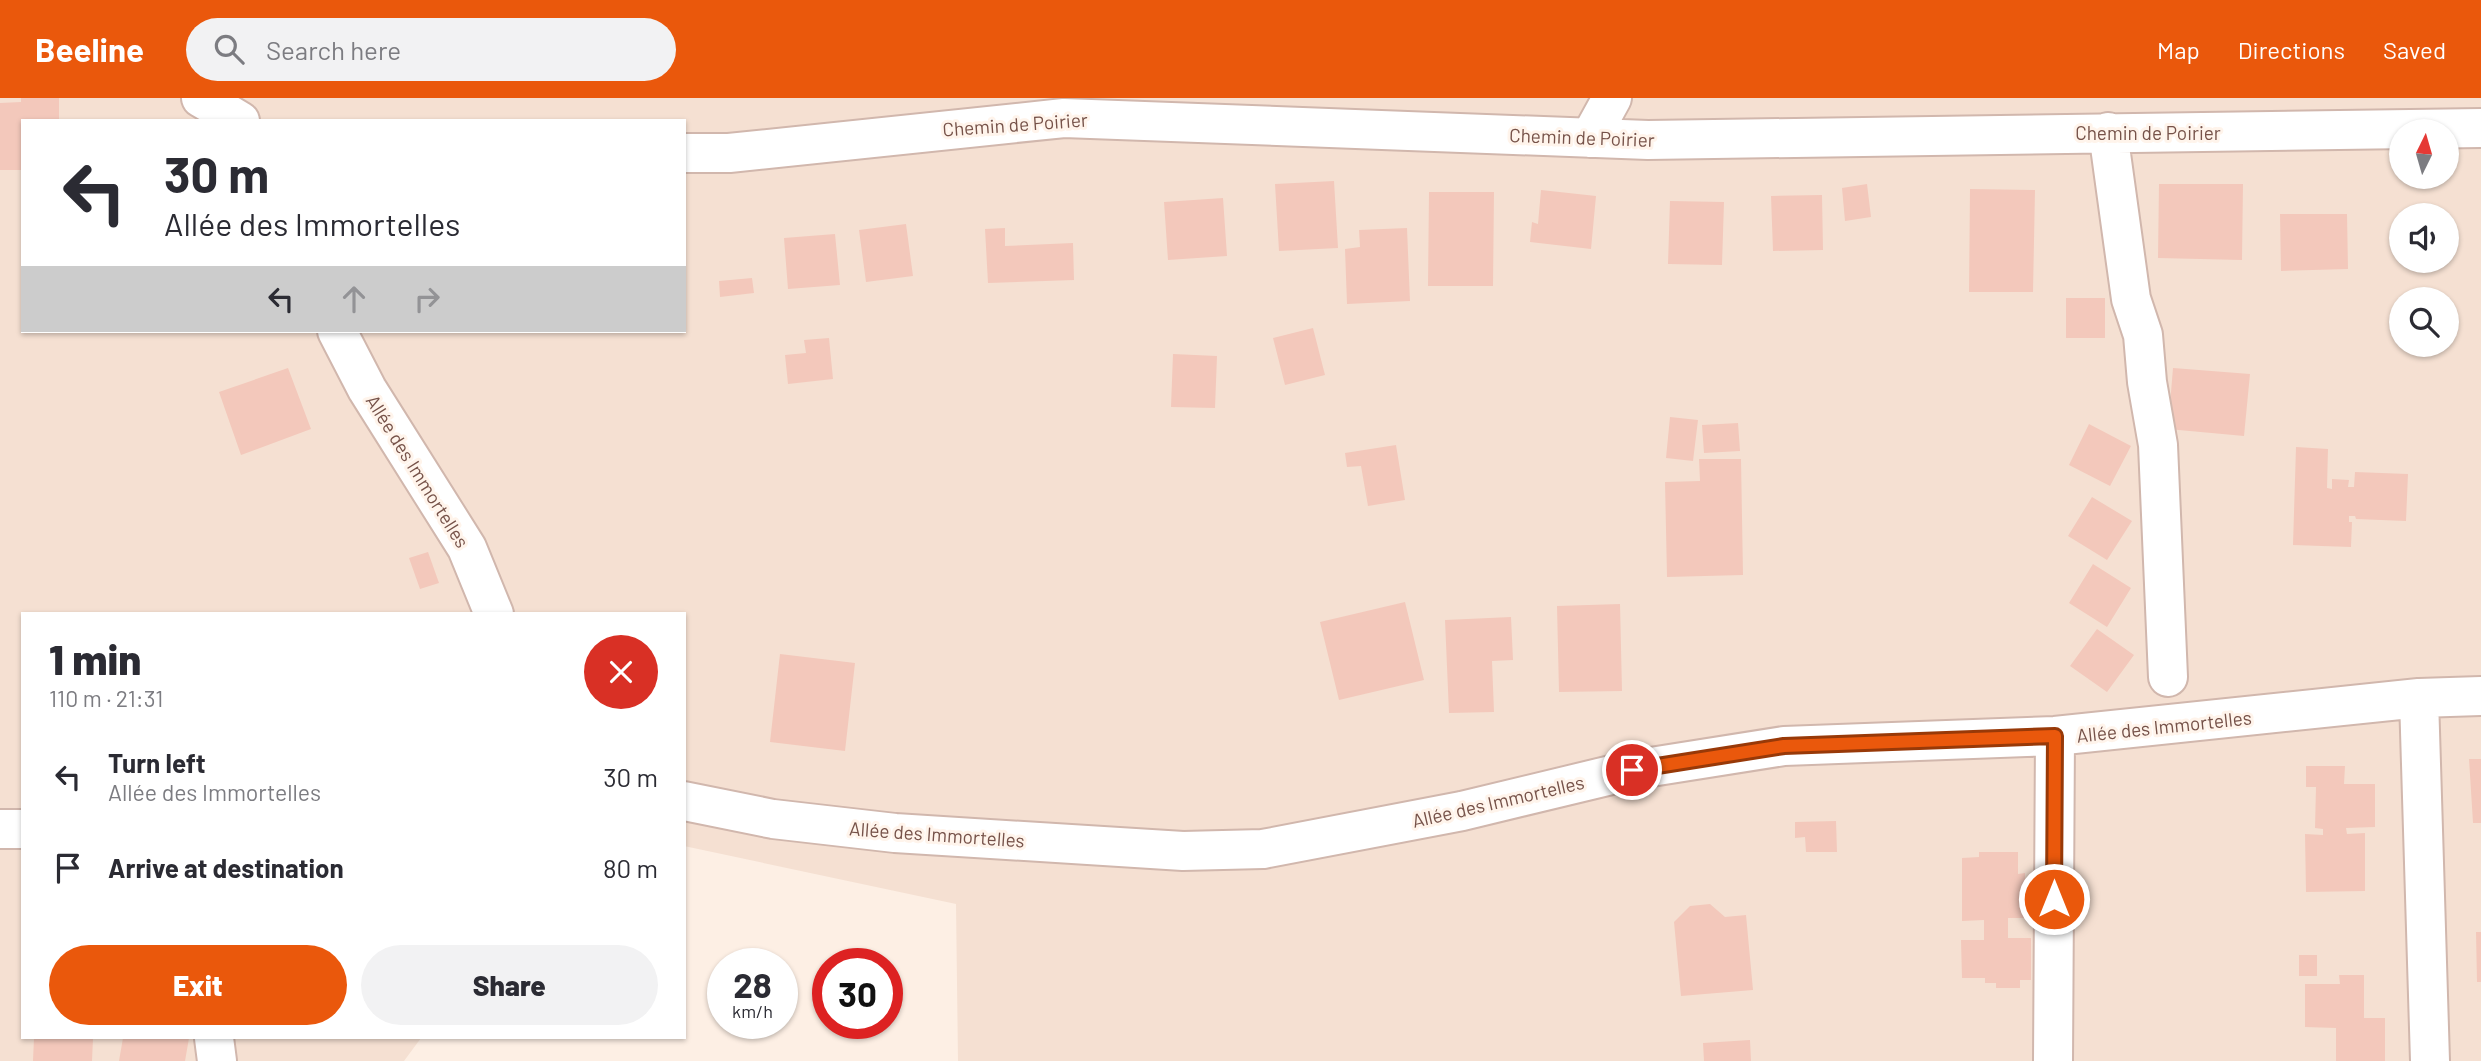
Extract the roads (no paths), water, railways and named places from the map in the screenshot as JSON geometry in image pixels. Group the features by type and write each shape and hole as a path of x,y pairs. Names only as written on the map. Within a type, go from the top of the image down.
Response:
{"street":[{"path":"201,98 237,119"},
{"path":"1590,138 1612,98"},
{"name":"Chemin de Poirier","path":"686,153 729,153 1064,118 1648,140 2481,128"},
{"path":"2108,132 2131,299 2143,335 2147,382 2158,445 2168,677"},
{"name":"Allée des Immortelles","path":"338,333 367,389 467,548 493,612"},
{"name":"Allée des Immortelles","path":"686,801 773,819 895,833 1183,852 1263,849 1462,811 1632,770 1784,746 2055,736 2418,698 2481,696"},
{"path":"2418,698 2430,1061"},
{"path":"2053,1061 2055,736"},
{"path":"0,829 21,829"},
{"path":"214,1039 217,1061"}]}
